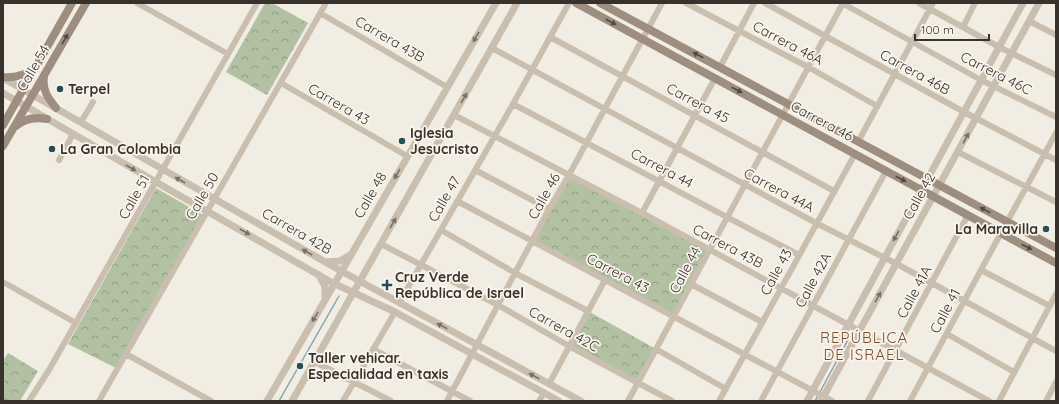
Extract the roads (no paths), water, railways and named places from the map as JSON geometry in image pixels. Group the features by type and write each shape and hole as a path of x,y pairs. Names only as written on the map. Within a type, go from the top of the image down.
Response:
{"main road":[{"name":"Calle 54","path":"3,124 72,3"},
{"name":"Calle 54","path":"3,146 86,3"},
{"name":"Carrera 46","path":"576,3 1056,263"},
{"name":"Carrera 46","path":"600,3 1056,248"},
{"path":"3,77 14,77 27,73 38,64 41,58"},
{"path":"46,72 43,82 44,90 48,100 56,108"},
{"path":"3,110 3,124"},
{"path":"11,133 24,121 35,118 47,119"}],"street":[{"path":"137,3 228,54"},
{"name":"Calle 51","path":"29,401 76,324 257,3"},
{"name":"Calle 50","path":"99,401 326,3"},
{"name":"Calle 48","path":"267,401 496,3"},
{"path":"292,401 517,3"},
{"name":"Calle 47","path":"399,303 569,3"},
{"name":"Calle 46","path":"447,401 549,209 569,176 662,3"},
{"name":"Carrera 46A","path":"686,3 740,30 877,106"},
{"path":"720,68 754,3"},
{"name":"Carrera 46B","path":"764,3 964,112 1056,160"},
{"name":"Calle 44","path":"628,401 843,3"},
{"name":"Carrera 46C","path":"843,3 981,80 1056,117"},
{"path":"919,3 931,6 962,27 1056,75"},
{"path":"962,27 975,3"},
{"name":"Calle 42","path":"807,401 814,392 848,325 1023,3"},
{"name":"Calle 42","path":"822,398 897,264 1039,3"},
{"path":"858,142 931,6"},
{"name":"Carrera 43B","path":"320,13 447,87"},
{"path":"1029,21 1056,35"},
{"name":"Carrera 45","path":"550,37 834,191"},
{"name":"Carrera 44A","path":"492,48 816,223 897,264 1056,351"},
{"name":"Carrera 42B","path":"3,77 162,170 215,198 360,282 581,401"},
{"path":"642,213 715,78"},
{"name":"Carrera 43","path":"281,83 407,156"},
{"name":"Carrera 42B","path":"3,93 65,130 335,283 395,312 559,401"},
{"path":"65,130 70,131 75,128 78,120 94,102"},
{"name":"Carrera 44","path":"513,104 728,216 799,255"},
{"name":"Carrera 43B","path":"454,115 642,213 989,401"},
{"path":"1008,222 1056,133"},
{"path":"59,160 73,134"},
{"path":"958,152 1056,202"},
{"name":"Calle 43","path":"719,401 854,154"},
{"path":"475,170 549,209"},
{"name":"Calle 42A","path":"761,401 886,171"},
{"name":"Carrera 43","path":"457,201 674,316 814,392 822,398 832,401"},
{"name":"Calle 41A","path":"868,401 968,215"},
{"path":"441,230 515,273 588,311"},
{"name":"Calle 41","path":"910,401 1001,233"},
{"name":"Carrera 42C","path":"381,244 498,305 569,346 672,401"},
{"path":"324,261 340,261 353,252"},
{"path":"981,270 1050,306"},
{"path":"318,273 325,287 326,292 324,302"},
{"path":"549,384 604,280"},
{"path":"3,282 76,324"},
{"path":"691,284 762,322"},
{"path":"999,401 1056,294"},
{"path":"343,401 395,312"},
{"path":"947,334 1014,372"},
{"path":"373,349 470,401"},
{"path":"656,349 726,389"},
{"path":"126,354 211,401"},
{"path":"315,362 392,401"},
{"path":"1046,401 1056,382"},
{"path":"539,401 544,393"}],"waterway":[{"path":"279,401 339,296"},
{"path":"820,392 850,336"},
{"path":"815,401 818,396"}],"place":[{"name":"Terpel","path":"60,89"},
{"name":"Iglesia Jesucristo","path":"402,141"},
{"name":"La Gran Colombia","path":"52,149"},
{"name":"La Maravilla","path":"1046,229"},
{"name":"Cruz Verde República de Israel","path":"387,285"},
{"name":"Taller vehicar. Especialidad en taxis","path":"300,366"}],"district":[{"name":"REPÚBLICA DE ISRAEL","path":"864,346"}]}
